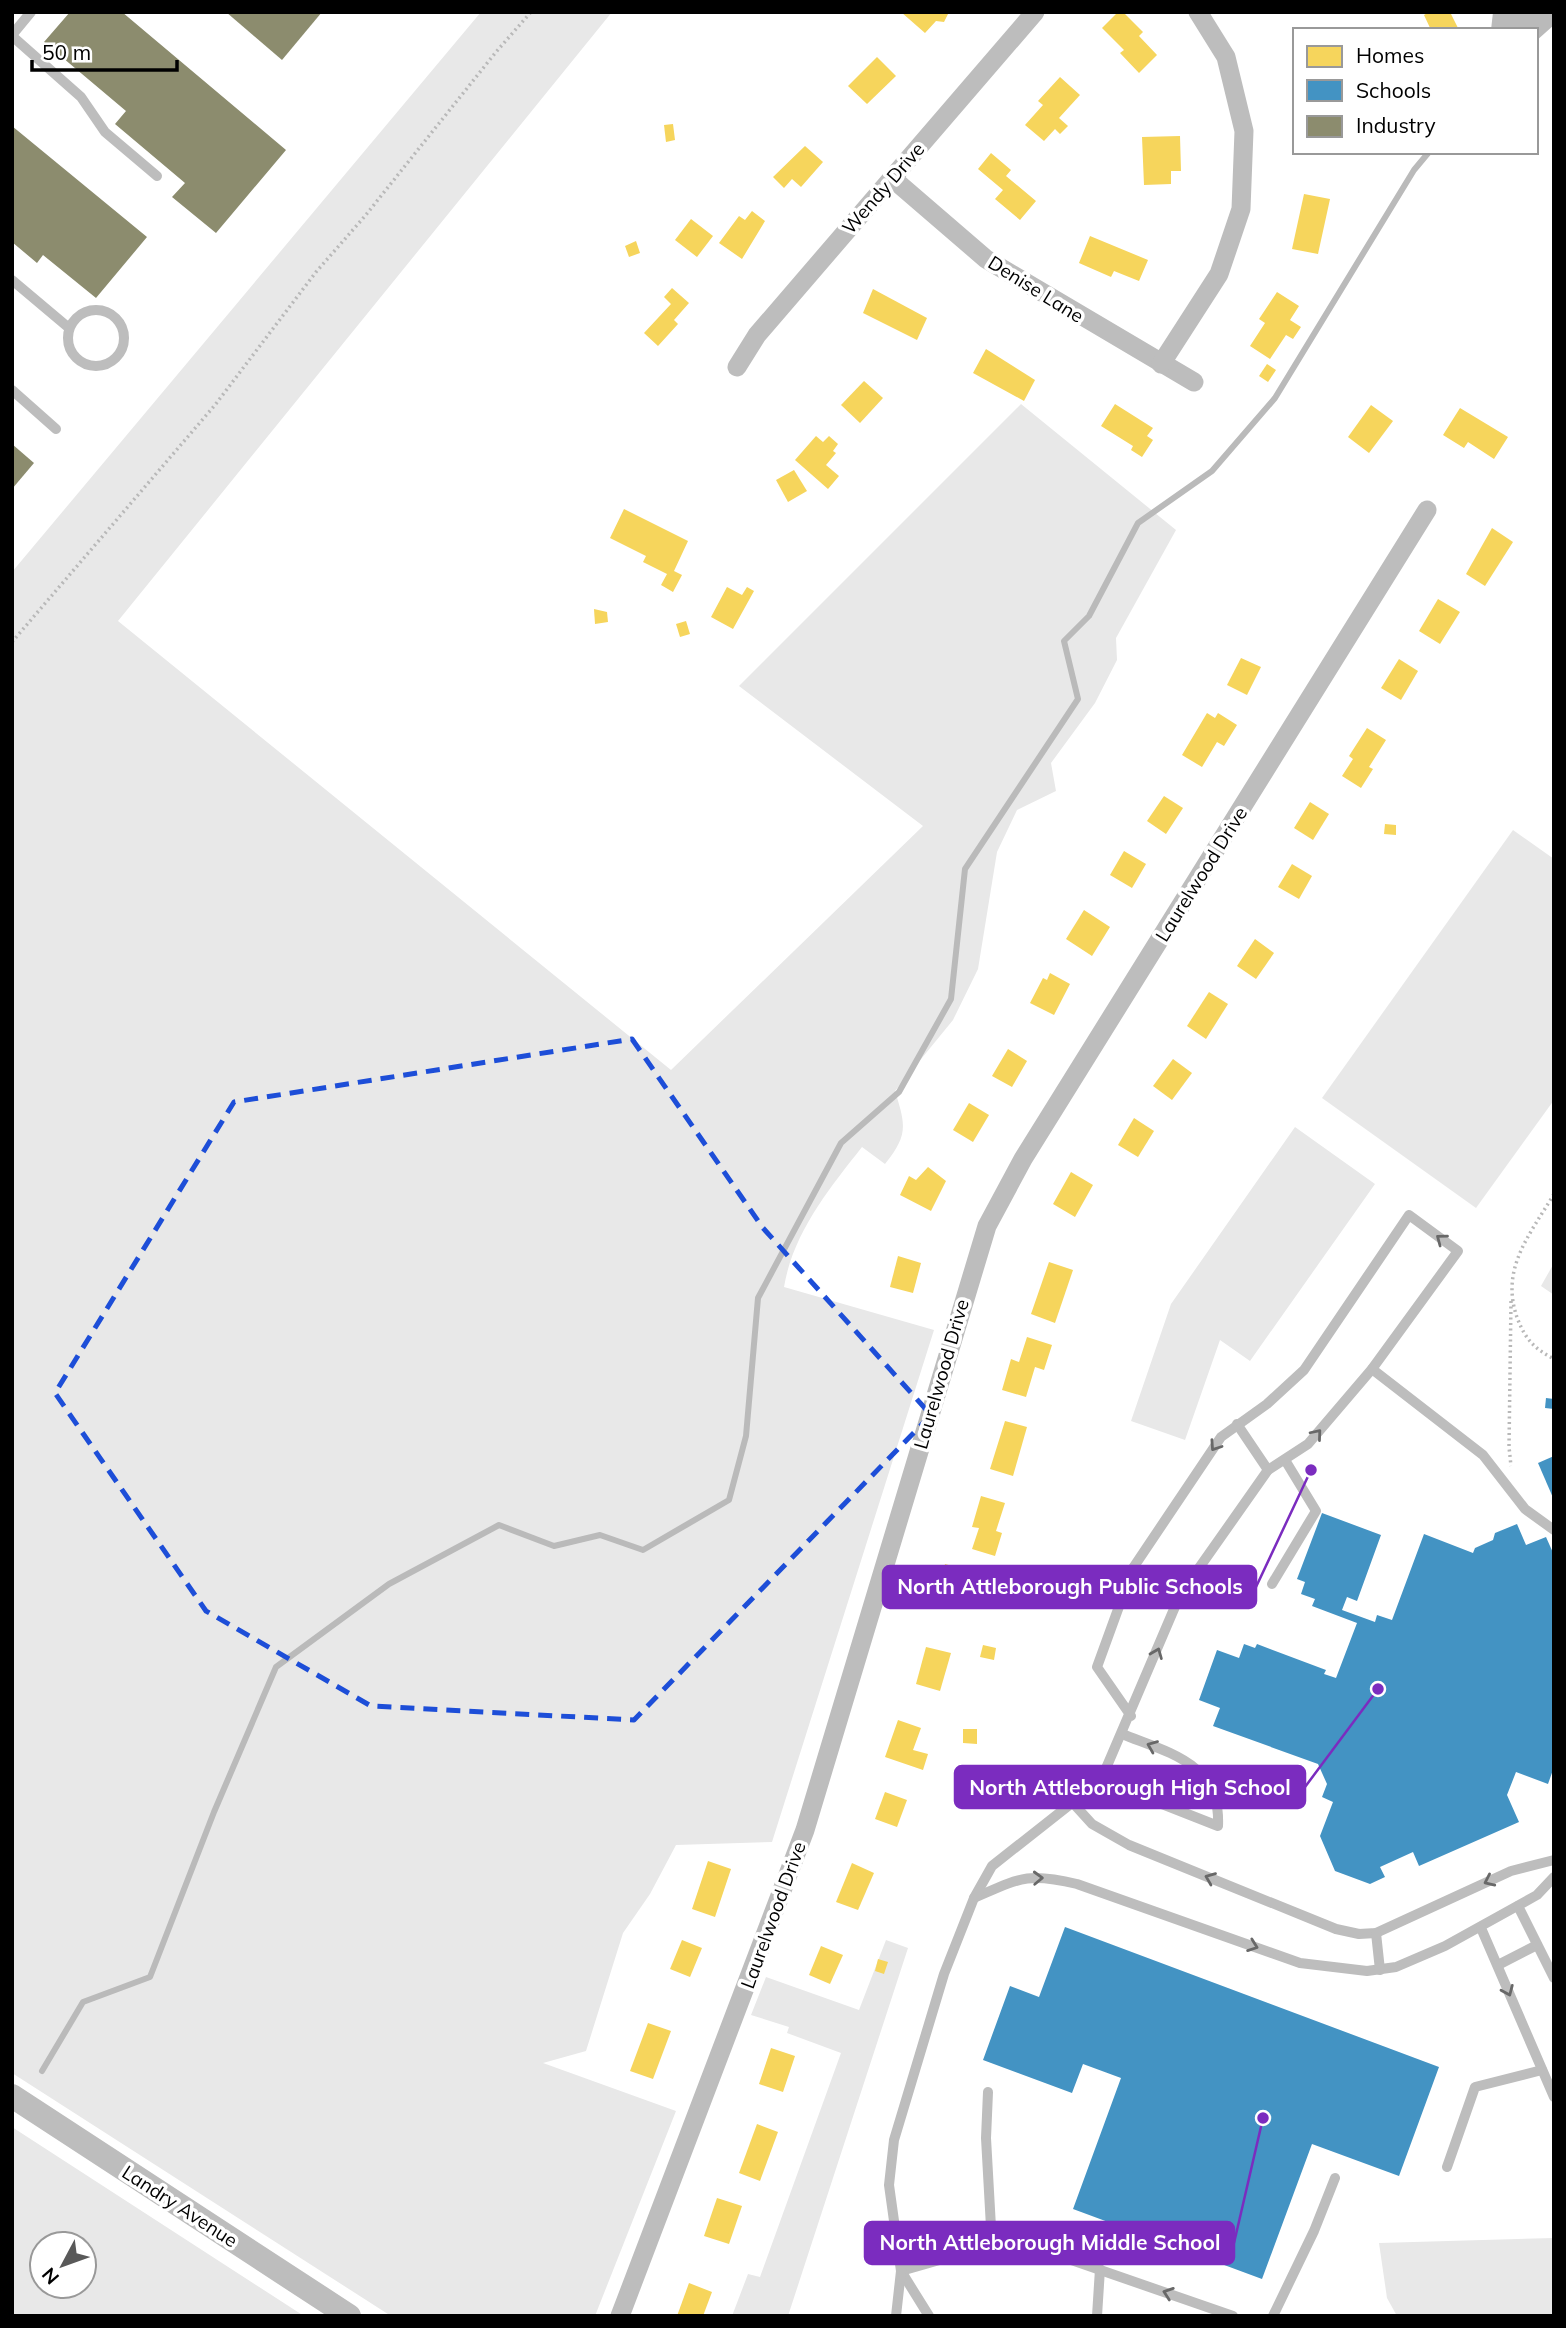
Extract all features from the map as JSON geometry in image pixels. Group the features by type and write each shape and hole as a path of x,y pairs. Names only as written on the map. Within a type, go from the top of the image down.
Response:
{"street":[{"name":"Wendy Drive","path":"737,367 757,335 1035,12"},
{"path":"1161,363 1219,274 1241,209 1244,131 1226,57 1198,12"},
{"name":"Denise Lane","path":"892,178 986,259 1194,382"},
{"name":"Laurelwood Drive","path":"620,2316 805,1830 853,1679 974,1262 994,1210 1427,510"},
{"name":"Landry Avenue","path":"12,2096 349,2316"}],"lane":[{"path":"31,12 12,36 81,97 105,132 157,176"},
{"path":"12,280 69,328"},
{"path":"97,310 114,316 124,331 123,349 112,362 103,365 95,367 78,361 68,346 69,328 80,314 97,310"},
{"path":"12,390 56,429"},
{"path":"896,2316 901,2271 889,2185 894,2140 944,1974 974,1898 992,1866 1101,1780 1131,1716 1180,1595 1268,1470 1308,1444 1372,1369 1458,1251 1409,1214 1304,1370 1267,1404 1221,1437 1133,1568 1097,1667 1131,1716"},
{"path":"1372,1369 1483,1455 1525,1509 1554,1530"},
{"path":"1237,1424 1268,1470"},
{"path":"1272,1584 1316,1511 1285,1460"},
{"path":"1101,1780 1218,1826 1219,1810 1214,1793 1190,1762 1122,1734"},
{"path":"1072,1802 1092,1824 1129,1846 1336,1928 1359,1934 1376,1933 1511,1871 1554,1860"},
{"path":"974,1898 1013,1881 1040,1875 1077,1884 1300,1963 1380,1970 1396,1967 1481,1928 1537,1895 1554,1877"},
{"path":"1518,1906 1554,1978"},
{"path":"1481,1928 1554,2097"},
{"path":"1376,1933 1380,1970"},
{"path":"1497,1965 1538,1945"},
{"path":"1447,2167 1475,2087 1542,2070"},
{"path":"988,2092 986,2138 992,2245"},
{"path":"1273,2316 1314,2231 1335,2178"},
{"path":"901,2271 992,2245 1035,2248 1233,2316"},
{"path":"1097,2316 1100,2269"},
{"path":"901,2271 929,2316"}],"path":[{"path":"12,642 215,405 316,272 531,12"},
{"path":"1516,1496 1509,1447 1512,1272 1554,1194"},
{"path":"1511,1301 1524,1335 1537,1350 1554,1359"}],"highlighted area":[{"path":"632,1039 763,1228 931,1415 634,1720 371,1706 206,1611 55,1393 234,1102"}],"shaded area":[{"path":"481,12 612,12 118,621 671,1070 923,826 739,686 1021,404 1176,530 1116,638 1117,660 1095,703 1051,763 1056,791 1017,810 997,852 978,969 953,1020 895,1091 903,1122 898,1145 885,1164 862,1147 814,1212 795,1248 784,1287 934,1330 772,1842 676,1845 650,1894 623,1933 586,2051 543,2063 676,2111 595,2316 391,2316 12,2073 12,572"},
{"path":"1493,12 1554,12 1554,25 1538,39 1538,28 1491,28"},
{"path":"1513,830 1554,859 1554,1100 1476,1208 1322,1098"},
{"path":"1295,1127 1375,1184 1250,1361 1220,1340 1185,1440 1131,1421 1171,1304"},
{"path":"1554,1263 1554,1295 1541,1286"},
{"path":"886,1940 908,1948 788,2316 732,2316 748,2274 760,2277 841,2053 787,2033 789,2027 751,2015 766,1977 859,2010"},
{"path":"12,2127 304,2316 12,2316"},
{"path":"1554,2238 1554,2316 1397,2316 1387,2298 1379,2243"}],"building: Homes":[{"path":"901,12 949,12 944,22 936,21 925,33"},
{"path":"1118,12 1123,12 1143,32 1139,36 1157,55 1139,73 1120,53 1124,50 1102,28"},
{"path":"1429,12 1450,12 1458,28 1430,28 1424,15"},
{"path":"877,57 896,76 867,104 848,86"},
{"path":"1060,77 1080,95 1059,118 1068,126 1060,134 1055,129 1044,141 1025,125 1043,105 1038,101"},
{"path":"673,124 675,140 666,142 664,125"},
{"path":"1180,136 1181,171 1171,171 1171,184 1144,185 1142,137"},
{"path":"805,146 823,162 801,187 792,179 784,188 773,177"},
{"path":"991,153 1011,170 1006,176 1036,201 1020,220 995,199 1003,190 978,169"},
{"path":"1304,194 1330,199 1318,254 1292,249"},
{"path":"752,211 765,221 742,259 719,243 739,216 745,220"},
{"path":"691,219 713,236 697,257 675,240"},
{"path":"1090,236 1148,260 1139,281 1114,271 1111,277 1079,263"},
{"path":"636,241 640,253 629,257 625,246"},
{"path":"672,288 689,303 674,320 678,324 658,346 644,333 671,304 664,297"},
{"path":"873,289 927,318 917,340 863,313"},
{"path":"1277,292 1299,306 1290,320 1301,327 1293,339 1286,335 1270,359 1250,346 1265,323 1259,319"},
{"path":"986,349 1035,380 1024,401 973,373"},
{"path":"1267,364 1276,370 1268,382 1259,376"},
{"path":"864,381 883,398 860,423 841,405"},
{"path":"1115,404 1153,428 1147,436 1153,440 1142,457 1131,450 1133,446 1101,426"},
{"path":"1371,405 1393,421 1369,453 1348,437"},
{"path":"1460,408 1508,437 1494,459 1468,442 1464,448 1443,435"},
{"path":"816,436 823,442 829,436 838,444 833,451 836,453 826,465 839,476 828,489 795,460"},
{"path":"794,470 807,491 788,502 776,480"},
{"path":"624,509 688,541 674,571 682,575 673,592 661,585 667,574 643,562 646,556 610,538"},
{"path":"1492,528 1513,542 1485,586 1466,574"},
{"path":"727,587 742,595 747,587 754,591 733,629 711,617"},
{"path":"1438,599 1460,612 1440,644 1419,631"},
{"path":"594,609 607,612 608,622 595,624"},
{"path":"686,621 690,634 680,637 676,624"},
{"path":"1241,658 1261,667 1247,695 1227,685"},
{"path":"1399,659 1418,671 1401,700 1381,688"},
{"path":"1207,713 1215,718 1218,713 1237,725 1224,746 1217,742 1202,767 1182,755"},
{"path":"1367,728 1386,740 1369,767 1373,769 1361,788 1342,776 1353,759 1349,756"},
{"path":"1164,796 1183,808 1166,834 1147,821"},
{"path":"1310,802 1329,814 1313,840 1294,828"},
{"path":"1385,824 1396,825 1396,835 1384,834"},
{"path":"1124,851 1146,864 1132,888 1110,875"},
{"path":"1292,864 1312,876 1299,899 1278,887"},
{"path":"1084,910 1110,927 1092,956 1066,939"},
{"path":"1255,939 1274,953 1256,979 1237,966"},
{"path":"1050,973 1070,984 1054,1015 1030,1003 1043,978 1047,980"},
{"path":"1209,992 1228,1004 1206,1039 1187,1026"},
{"path":"1008,1049 1027,1061 1012,1087 992,1076"},
{"path":"1173,1059 1192,1073 1172,1100 1153,1086"},
{"path":"969,1103 989,1115 973,1142 953,1130"},
{"path":"1134,1118 1154,1131 1138,1157 1118,1145"},
{"path":"928,1167 946,1181 931,1211 900,1195 909,1176 916,1180"},
{"path":"1071,1172 1093,1185 1075,1217 1053,1204"},
{"path":"898,1256 921,1263 913,1293 890,1287"},
{"path":"1049,1262 1073,1270 1055,1323 1031,1314"},
{"path":"1027,1337 1052,1345 1044,1370 1035,1367 1026,1397 1002,1390 1011,1359 1019,1362"},
{"path":"1005,1421 1027,1427 1013,1476 990,1469"},
{"path":"981,1496 1005,1503 996,1531 1002,1533 995,1556 972,1549 979,1528 972,1527"},
{"path":"945,1564 978,1573 976,1581 971,1580 965,1605 942,1599 946,1584 940,1583"},
{"path":"983,1645 996,1648 994,1660 980,1657"},
{"path":"926,1647 951,1653 940,1691 916,1684"},
{"path":"898,1720 921,1728 913,1750 928,1754 923,1770 885,1757"},
{"path":"963,1729 977,1729 977,1744 963,1743"},
{"path":"885,1792 907,1800 897,1827 875,1819"},
{"path":"708,1861 731,1869 715,1917 692,1909"},
{"path":"852,1863 874,1873 858,1910 836,1902"},
{"path":"682,1940 702,1948 690,1977 670,1969"},
{"path":"821,1946 843,1955 830,1984 809,1975"},
{"path":"878,1959 888,1962 884,1974 875,1971"},
{"path":"648,2023 671,2031 653,2079 630,2071"},
{"path":"771,2048 795,2056 783,2092 759,2084"},
{"path":"757,2124 778,2132 760,2181 739,2173"},
{"path":"717,2198 742,2206 729,2244 704,2236"},
{"path":"689,2283 712,2292 703,2316 677,2316"}],"building: Schools":[{"path":"1546,1398 1554,1399 1554,1409 1545,1408"},
{"path":"1554,1456 1554,1500 1538,1463"},
{"path":"1322,1513 1381,1535 1357,1601 1347,1597 1342,1610 1375,1622 1377,1615 1392,1620 1424,1534 1473,1553 1475,1548 1493,1540 1495,1533 1517,1524 1526,1545 1546,1537 1554,1555 1554,1767 1548,1784 1516,1772 1507,1795 1519,1822 1419,1866 1413,1852 1380,1867 1385,1877 1370,1884 1335,1871 1320,1836 1333,1802 1322,1797 1327,1784 1318,1764 1213,1726 1220,1708 1199,1700 1217,1650 1239,1658 1244,1644 1255,1648 1257,1644 1326,1670 1324,1674 1336,1678 1357,1623 1312,1606 1315,1599 1301,1594 1305,1582 1297,1579"},
{"path":"1065,1927 1439,2067 1399,2176 1312,2144 1262,2279 1073,2209 1121,2078 1083,2064 1072,2093 983,2060 1010,1986 1039,1997"}],"building: Industry":[{"path":"70,12 122,12 286,150 216,233 172,197 185,183 115,124 126,111 44,42"},
{"path":"226,12 322,12 282,60"},
{"path":"12,126 147,237 96,298 43,255 37,263 12,242"},
{"path":"12,444 34,463 12,489"}],"waterway":[{"path":"42,2071 83,2002 150,1977 214,1812 276,1667 389,1584 499,1525 554,1546 600,1535 643,1550 729,1500 746,1436 758,1298 841,1143 899,1092 951,999 965,869 1078,699 1064,641 1089,616 1138,523 1212,471 1275,398 1414,170 1427,154"}],"place":[{"name":"North Attleborough Public Schools","path":"1311,1470"},
{"name":"North Attleborough High School","path":"1378,1689"},
{"name":"North Attleborough Middle School","path":"1263,2118"}]}
